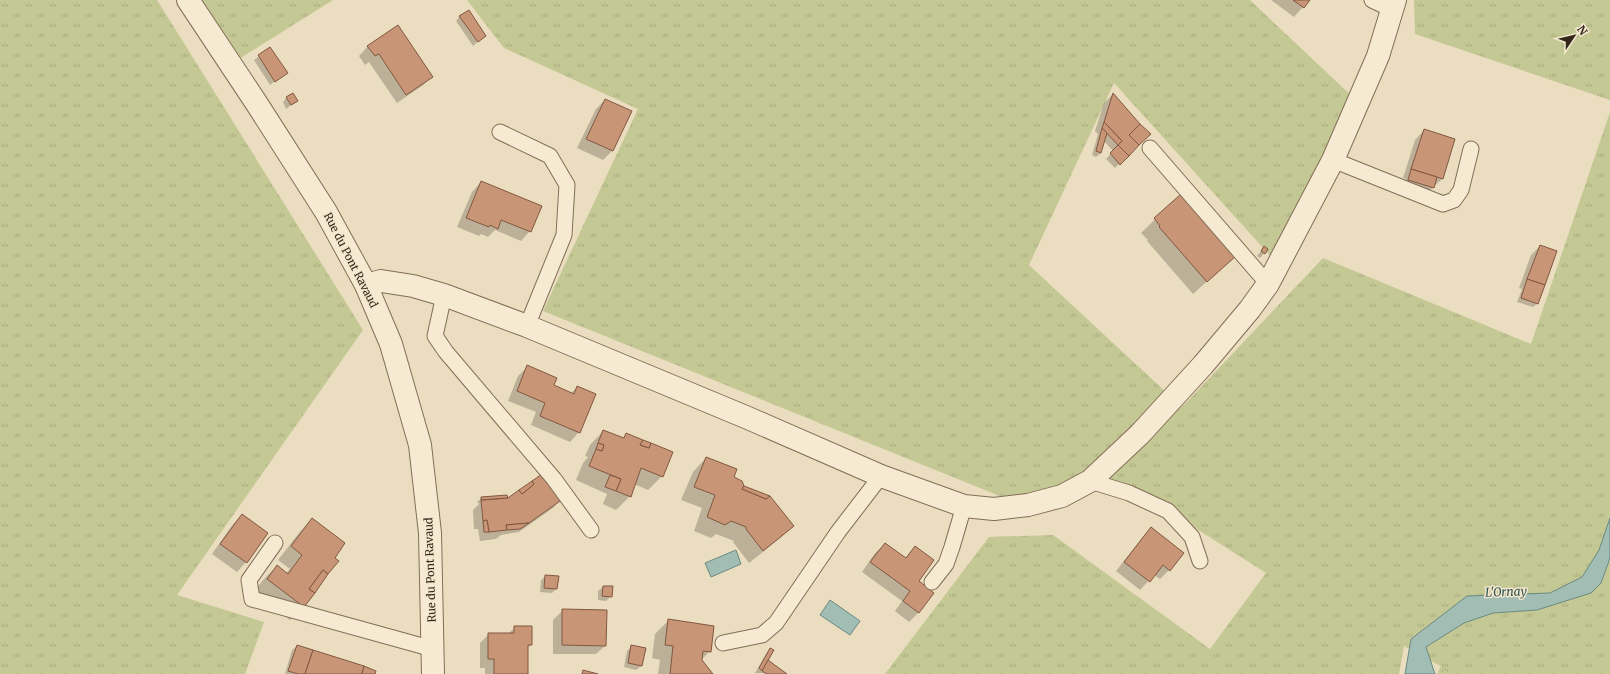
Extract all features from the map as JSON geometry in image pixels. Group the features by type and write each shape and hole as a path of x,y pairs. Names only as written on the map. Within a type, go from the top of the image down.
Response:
{"street":[{"name":"Rue du Pont Ravaud","path":"188,0 326,212 366,285 391,344 420,445 430,533 433,674"},
{"path":"366,285 381,281 413,286 444,295 528,326 748,418 881,476 964,506 994,509 1028,505 1062,496 1090,481 1146,428 1222,343 1268,284 1333,160 1378,56 1394,5"}],"lane":[{"path":"1372,0 1394,5"},
{"path":"500,132 550,156 567,185 564,235 528,326"},
{"path":"1150,148 1268,284"},
{"path":"1333,160 1442,204 1454,200 1461,190 1472,149"},
{"path":"444,295 435,336 446,352 554,479 591,530"},
{"path":"723,643 762,635 776,623 838,532 881,476"},
{"path":"1090,481 1129,493 1168,511 1192,537 1200,561"},
{"path":"932,582 946,564 964,506"},
{"path":"275,543 248,580 252,599 433,649"}],"green space":[{"path":"0,0 157,0 363,330 177,595 264,622 245,674 0,674"},
{"path":"190,0 333,0 234,62"},
{"path":"467,0 1250,0 1357,101 1274,260 1114,83 1029,265 1182,407 1323,258 1531,344 1610,112 1610,674 1455,674 1404,646 1399,674 885,674 989,537 1053,535 1210,649 1266,573 1126,484 1007,499 543,311 638,109 504,48"},
{"path":"1414,0 1610,0 1610,100 1415,34"},
{"path":"1441,666 1455,674 1437,674"}],"water":[{"path":"1610,518 1610,558 1601,583 1591,593 1537,610 1493,613 1464,623 1426,647 1435,674 1405,674 1411,639 1467,596 1550,593 1582,577 1599,550"},
{"path":"736,550 741,564 711,577 705,563"},
{"path":"830,600 860,621 850,635 820,615"}],"building":[{"path":"1293,0 1310,0 1304,8"},
{"path":"469,10 486,36 478,42 459,16"},
{"path":"398,25 433,77 406,95 379,54 375,56 367,46"},
{"path":"270,47 288,73 275,82 258,55"},
{"path":"293,93 298,101 291,105 286,97"},
{"path":"1113,93 1140,124 1129,135 1139,145 1129,156 1118,145 1122,141 1104,122"},
{"path":"605,99 632,111 613,151 586,139"},
{"path":"1104,122 1122,141 1118,145 1102,128"},
{"path":"1140,124 1151,134 1139,145 1129,135"},
{"path":"1102,128 1107,133 1101,153 1096,151"},
{"path":"1424,129 1455,139 1443,179 1411,169"},
{"path":"1118,145 1129,156 1120,165 1110,153"},
{"path":"1411,169 1437,177 1434,188 1408,180"},
{"path":"481,181 542,206 531,232 501,220 498,229 466,218"},
{"path":"1181,194 1236,256 1207,282 1159,227 1160,226 1154,218"},
{"path":"1540,245 1557,251 1545,285 1527,279"},
{"path":"1264,246 1268,249 1265,254 1261,251"},
{"path":"1527,279 1545,285 1538,304 1521,298"},
{"path":"527,365 557,378 554,385 574,394 577,386 596,394 580,433 540,416 545,403 517,391"},
{"path":"603,430 624,438 626,433 643,440 640,445 649,448 651,443 673,452 663,477 641,468 631,497 616,491 621,479 589,466 596,449 602,451 604,445 598,443"},
{"path":"643,440 651,443 649,448 640,445"},
{"path":"598,443 604,445 602,451 596,449"},
{"path":"706,457 737,469 734,477 742,481 744,486 742,489 766,499 770,496 794,526 763,551 746,527 731,521 725,525 707,517 715,495 694,487"},
{"path":"545,472 563,499 529,523 506,525 507,530 489,532 487,520 483,521 481,500 508,498 519,490 522,494 534,484 532,481"},
{"path":"610,475 621,479 616,491 605,487"},
{"path":"532,481 534,484 522,494 519,490"},
{"path":"744,486 770,496 766,499 742,489"},
{"path":"507,495 508,498 481,500 481,497"},
{"path":"242,514 268,533 247,563 220,544"},
{"path":"312,518 345,543 335,558 339,561 328,574 323,570 309,589 315,593 304,607 267,579 277,565 288,574 302,555 291,546"},
{"path":"487,520 489,532 484,532 483,521"},
{"path":"529,523 520,529 507,530 506,525"},
{"path":"1151,527 1184,553 1170,571 1163,565 1150,582 1124,562"},
{"path":"885,543 906,558 915,546 934,560 919,581 934,593 919,613 903,601 910,591 870,562"},
{"path":"323,570 328,574 315,593 309,589"},
{"path":"545,575 559,576 557,589 544,588"},
{"path":"603,586 613,586 612,597 602,596"},
{"path":"562,609 607,610 606,646 562,645"},
{"path":"668,619 714,626 711,652 703,651 702,660 713,674 670,674 673,646 665,645"},
{"path":"514,626 532,626 532,645 528,645 528,674 494,674 494,659 488,659 488,633 514,633"},
{"path":"297,645 313,650 305,674 298,674 288,671"},
{"path":"631,645 646,648 642,666 628,663"},
{"path":"770,648 774,650 762,671 759,668"},
{"path":"313,650 364,666 362,674 305,674"},
{"path":"768,660 787,674 767,674 762,671"},
{"path":"364,666 376,671 375,674 362,674"},
{"path":"583,670 598,674 582,674"}],"water label":[{"name":"L'Ornay","path":"1506,592"}]}
